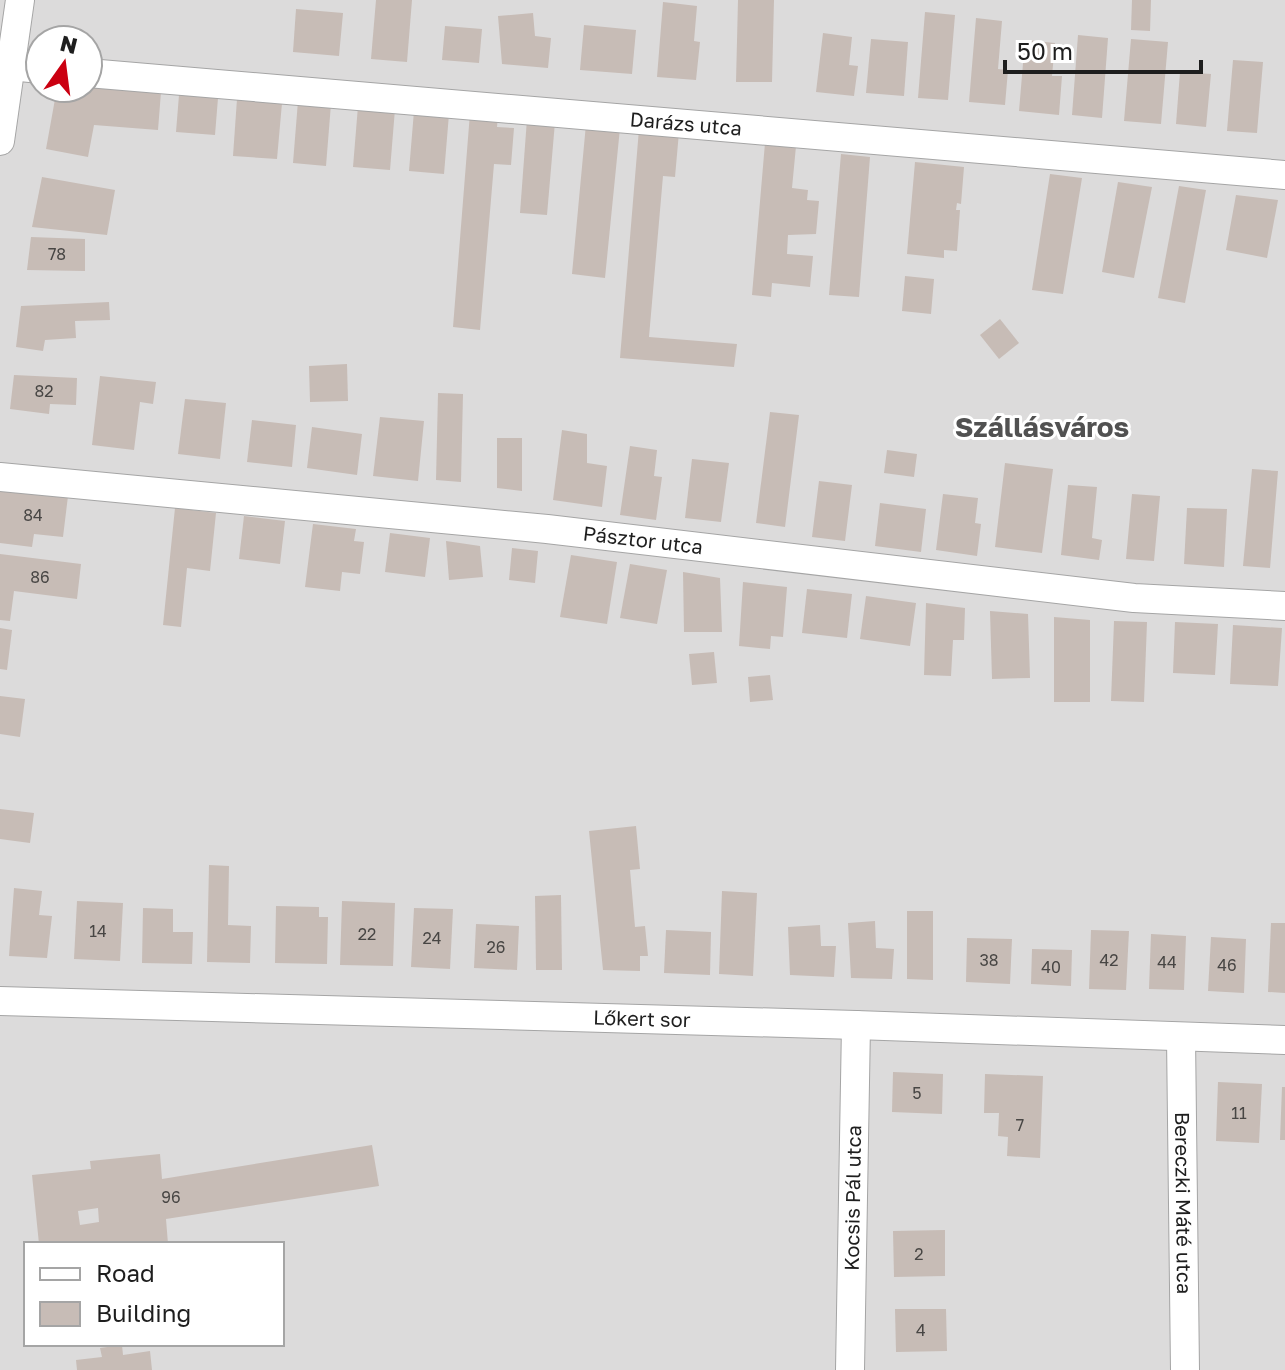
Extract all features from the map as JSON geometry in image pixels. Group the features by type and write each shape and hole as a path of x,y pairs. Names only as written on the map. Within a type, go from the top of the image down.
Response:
{"street":[{"path":"0,141 20,0"},
{"path":"11,66 24,67"},
{"name":"Darázs utca","path":"104,74 1285,175"},
{"name":"Pásztor utca","path":"0,477 547,529 1134,598 1285,606"},
{"name":"Lőkert sor","path":"0,1001 1285,1040"},
{"name":"Kocsis Pál utca","path":"850,1370 856,1025"},
{"name":"Bereczki Máté utca","path":"1181,1037 1185,1370"}],"shaded area":[{"path":"0,0 1285,0 1285,1370 0,1370"}],"building":[{"path":"376,0 412,0 407,62 371,59"},
{"path":"738,0 774,0 772,82 736,82"},
{"path":"1132,0 1151,0 1150,31 1131,30"},
{"path":"663,2 697,6 694,41 700,42 696,80 657,77"},
{"path":"296,9 343,13 339,56 293,52"},
{"path":"925,12 955,15 948,100 918,98"},
{"path":"533,13 535,36 551,38 548,68 502,64 498,16"},
{"path":"976,18 1002,21 998,69 1008,70 1005,105 969,102"},
{"path":"584,25 636,30 632,74 580,70"},
{"path":"445,26 482,29 479,63 442,60"},
{"path":"823,33 852,37 849,65 858,66 854,96 816,92"},
{"path":"1078,35 1108,38 1102,118 1072,115"},
{"path":"871,39 908,42 904,96 866,93"},
{"path":"1131,39 1168,42 1161,124 1124,121"},
{"path":"1025,40 1055,43 1052,76 1062,76 1059,115 1019,111"},
{"path":"1233,60 1263,62 1257,133 1227,131"},
{"path":"1180,72 1211,74 1206,127 1176,124"},
{"path":"104,87 161,92 158,130 94,125 88,157 46,149 54,104 104,104"},
{"path":"179,95 218,98 215,135 176,132"},
{"path":"237,99 282,103 277,159 233,156"},
{"path":"298,101 331,104 326,166 293,163"},
{"path":"358,106 395,109 390,170 353,167"},
{"path":"414,111 449,114 444,174 409,171"},
{"path":"470,113 498,115 497,127 514,128 511,165 494,164 480,330 453,327"},
{"path":"527,119 555,122 547,215 520,213"},
{"path":"586,124 620,128 605,278 572,274"},
{"path":"639,129 679,132 675,177 663,176 649,337 737,344 734,367 620,358"},
{"path":"765,143 796,146 792,188 808,190 807,200 819,201 816,234 788,235 787,254 813,256 810,287 772,283 771,297 752,295"},
{"path":"841,154 870,157 859,297 829,295"},
{"path":"915,162 964,167 961,204 957,203 956,210 960,210 957,251 944,250 944,258 907,254"},
{"path":"1050,174 1082,178 1063,294 1032,290"},
{"path":"42,177 115,190 107,235 32,227"},
{"path":"1118,182 1152,187 1134,278 1102,272"},
{"path":"1179,186 1206,190 1185,303 1158,298"},
{"path":"1236,195 1278,200 1267,258 1226,250"},
{"path":"31,237 85,239 85,271 27,270"},
{"path":"905,276 934,279 931,314 902,311"},
{"path":"109,302 110,320 75,321 76,338 45,340 43,351 16,347 21,306"},
{"path":"1000,319 1019,343 999,359 980,335"},
{"path":"347,364 348,401 310,402 309,366"},
{"path":"14,375 77,378 76,405 50,404 49,414 10,409"},
{"path":"100,376 156,382 153,404 140,402 134,450 92,445"},
{"path":"438,393 463,394 461,482 436,480"},
{"path":"185,399 226,403 220,459 178,454"},
{"path":"770,412 799,415 785,527 756,523"},
{"path":"380,417 424,421 418,481 373,476"},
{"path":"252,420 296,425 292,467 247,462"},
{"path":"312,427 362,434 357,475 307,468"},
{"path":"562,430 587,434 587,463 607,466 602,507 553,500"},
{"path":"497,438 522,438 522,491 497,488"},
{"path":"630,446 657,450 654,476 662,477 656,520 620,515"},
{"path":"887,450 917,454 914,477 884,473"},
{"path":"692,459 729,463 721,522 685,518"},
{"path":"1005,463 1053,469 1042,553 995,547"},
{"path":"1252,469 1278,471 1270,568 1243,566"},
{"path":"819,481 852,485 845,541 812,537"},
{"path":"1068,485 1097,487 1092,538 1102,540 1099,560 1061,555"},
{"path":"0,488 68,496 63,537 34,534 32,547 0,543"},
{"path":"943,494 978,498 975,523 981,524 977,556 936,550"},
{"path":"1132,494 1160,496 1154,561 1126,559"},
{"path":"880,503 926,509 921,552 875,546"},
{"path":"175,508 216,513 210,571 187,568 181,627 163,625"},
{"path":"1187,508 1227,509 1224,567 1184,564"},
{"path":"244,516 285,521 280,564 239,559"},
{"path":"313,524 356,529 354,541 364,542 360,574 342,572 340,591 305,587"},
{"path":"390,533 430,538 425,577 385,572"},
{"path":"446,541 480,546 483,577 449,580"},
{"path":"512,548 538,551 535,583 509,580"},
{"path":"0,554 81,564 77,599 14,591 10,621 0,620"},
{"path":"571,555 617,562 607,624 560,617"},
{"path":"630,564 667,570 657,624 620,618"},
{"path":"683,572 720,578 722,632 684,632"},
{"path":"743,582 787,587 783,637 771,636 770,649 739,646"},
{"path":"807,589 852,594 847,638 802,633"},
{"path":"866,596 916,603 910,646 860,639"},
{"path":"926,603 965,608 964,640 953,640 951,676 924,675"},
{"path":"990,611 1028,614 1030,678 992,679"},
{"path":"1054,617 1090,620 1090,702 1054,702"},
{"path":"1114,621 1147,622 1144,702 1111,701"},
{"path":"1175,622 1218,624 1215,675 1173,673"},
{"path":"1233,625 1282,628 1278,686 1230,684"},
{"path":"0,628 12,630 7,670 0,669"},
{"path":"714,652 717,683 692,685 689,654"},
{"path":"770,675 773,700 750,702 748,677"},
{"path":"0,696 25,699 20,737 0,734"},
{"path":"0,809 34,813 30,843 0,839"},
{"path":"636,826 640,869 630,870 635,927 645,926 648,956 640,956 640,971 603,970 589,831"},
{"path":"209,865 229,866 228,925 251,926 250,963 207,962"},
{"path":"14,888 42,891 39,915 52,916 47,958 9,956"},
{"path":"722,891 757,893 753,976 719,974"},
{"path":"561,895 562,970 536,970 535,896"},
{"path":"77,901 123,903 120,961 74,959"},
{"path":"342,901 395,903 393,966 340,965"},
{"path":"276,906 319,907 319,917 328,917 327,964 275,963"},
{"path":"143,908 173,909 173,932 193,932 192,964 142,963"},
{"path":"414,908 453,909 450,969 411,967"},
{"path":"907,911 933,911 933,980 907,979"},
{"path":"875,921 876,948 894,949 892,979 851,978 848,923"},
{"path":"1271,923 1285,923 1285,993 1268,992"},
{"path":"476,924 519,926 517,970 474,968"},
{"path":"820,925 821,946 836,946 834,977 790,975 788,927"},
{"path":"666,930 711,932 710,975 664,973"},
{"path":"1091,930 1129,931 1126,990 1089,989"},
{"path":"1151,934 1186,936 1184,990 1149,989"},
{"path":"1211,937 1246,939 1244,993 1208,991"},
{"path":"967,938 1012,939 1010,984 966,982"},
{"path":"1032,949 1072,950 1071,986 1031,984"},
{"path":"893,1072 943,1074 942,1114 892,1112"},
{"path":"985,1074 1043,1076 1040,1158 1007,1156 1008,1137 998,1136 999,1113 984,1113"},
{"path":"1218,1082 1262,1084 1259,1143 1216,1141"},
{"path":"1282,1087 1285,1087 1285,1140 1280,1140"},
{"path":"372,1145 379,1186 166,1219 168,1242 39,1242 32,1175 91,1169 90,1161 160,1154 162,1179","holes":["98,1208 99,1222 80,1225 78,1211"]},
{"path":"945,1230 945,1276 894,1277 893,1231"},
{"path":"895,1309 946,1309 947,1351 896,1352"},
{"path":"122,1346 123,1355 150,1351 152,1370 77,1370 76,1360 102,1357 100,1348"}],"district":[{"name":"Szállásváros","path":"1042,427"}]}
